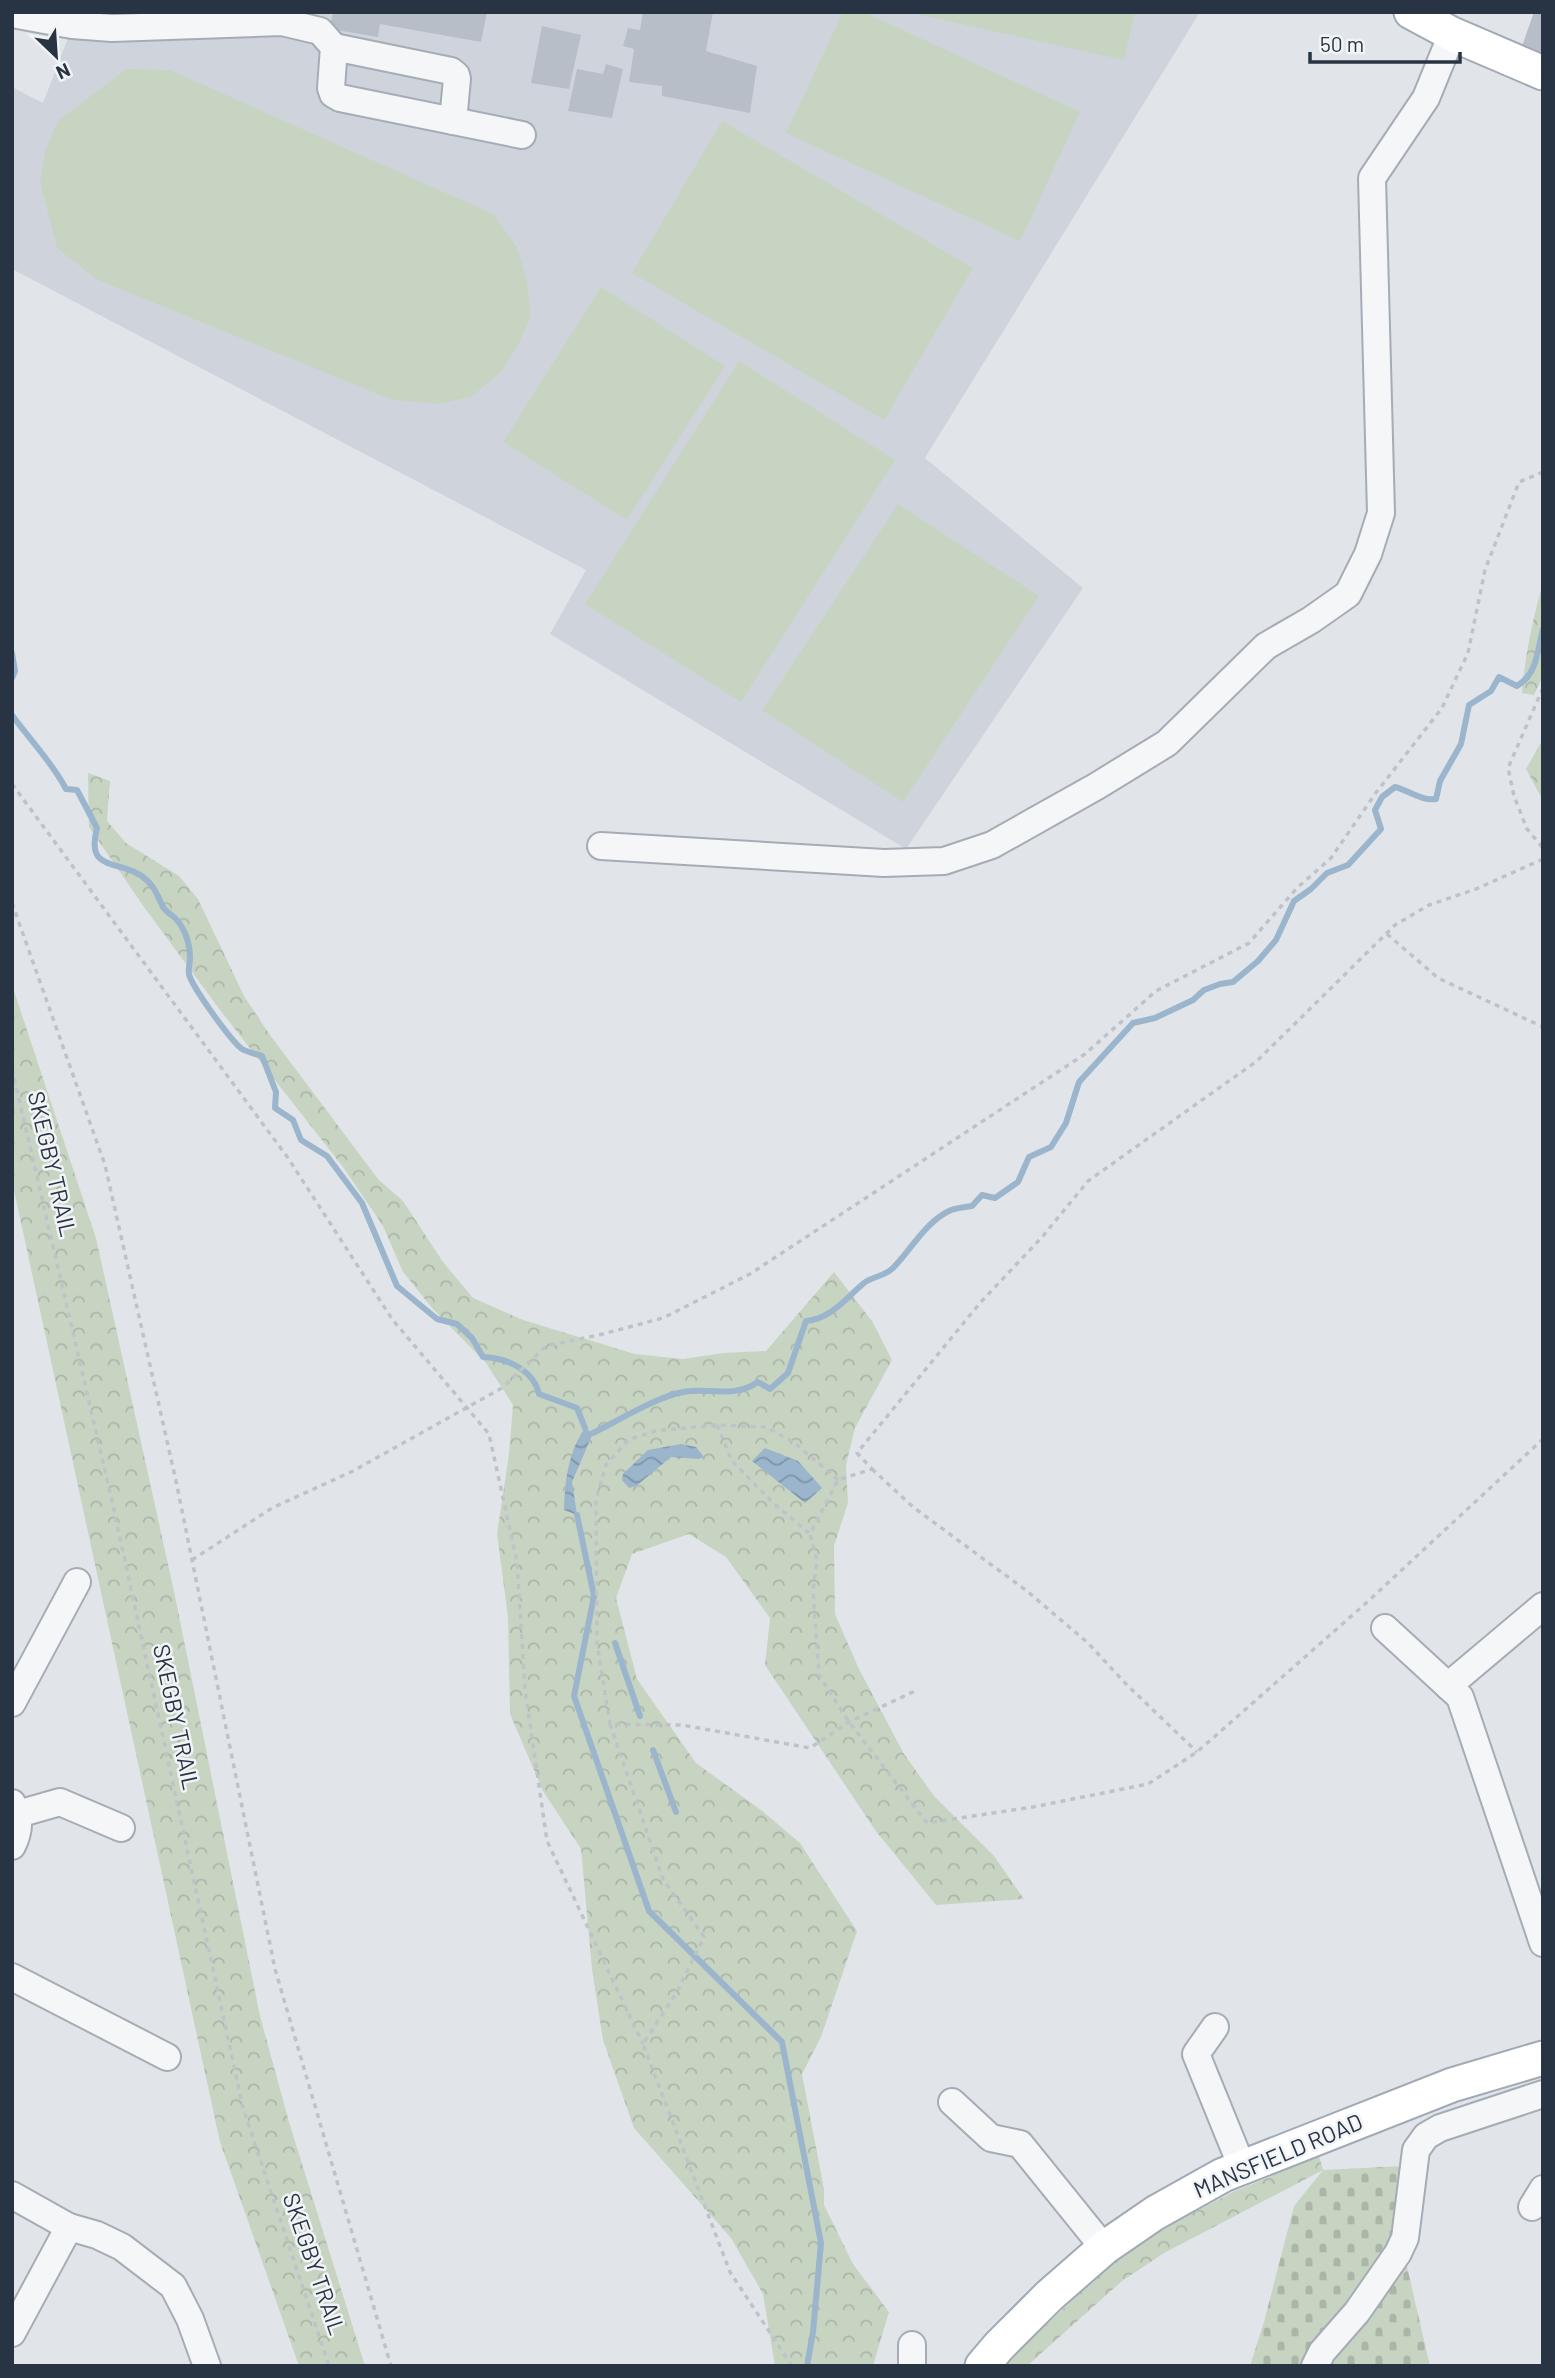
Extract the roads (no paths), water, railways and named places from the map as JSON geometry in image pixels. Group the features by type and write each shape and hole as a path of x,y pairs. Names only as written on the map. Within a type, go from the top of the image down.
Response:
{"main road":[{"path":"1411,12 1452,34 1543,73"},
{"name":"MANSFIELD ROAD","path":"982,2366 1049,2296 1104,2248 1155,2213 1223,2175 1452,2085 1543,2058"}],"street":[{"path":"12,14 72,25 111,28 282,22 320,31 334,47 451,71 457,79 453,121"},
{"path":"601,846 884,863 944,862 992,845 1167,743 1266,646 1311,620 1348,594 1368,554 1381,513 1372,178 1426,98 1452,34"},
{"path":"334,47 331,76 333,94 340,98 522,135"},
{"path":"12,1703 77,1582"},
{"path":"1448,1686 1543,1606"},
{"path":"1385,1628 1460,1697 1543,1943"},
{"path":"12,1846 20,1827 15,1808 60,1802 121,1828"},
{"path":"12,1977 167,2057"},
{"path":"1214,2027 1196,2054 1242,2167"},
{"path":"1315,2366 1322,2352 1357,2312 1398,2253 1405,2238 1416,2150 1426,2136 1440,2127 1543,2094"},
{"path":"952,2102 991,2138 1020,2144 1104,2248"},
{"path":"12,2195 69,2227 97,2235 121,2247 173,2286 190,2319 207,2366"},
{"path":"12,2333 69,2227"}],"water":[{"path":"585,1428 593,1433 572,1482 577,1515 564,1510 565,1488 571,1457"},
{"path":"681,1444 696,1447 704,1457 671,1457 636,1486 629,1488 622,1480 623,1474 648,1450"},
{"path":"765,1448 798,1461 822,1488 805,1503 752,1461"}],"waterway":[{"path":"593,1433 649,1404 683,1392 739,1390 758,1382 770,1389 788,1373 806,1321 831,1312 864,1283 890,1271 926,1228 942,1215 953,1209 972,1206 982,1195 995,1198 1018,1182 1029,1157 1051,1147 1066,1123 1079,1082 1133,1023 1155,1018 1193,1000 1204,990 1233,982 1258,961 1276,940 1294,901 1327,873 1348,865 1381,829 1375,810 1382,797 1395,787 1420,797 1436,799 1440,781 1461,744 1469,705 1491,691 1499,677 1517,686 1524,681 1536,661 1543,629"},
{"path":"12,653 15,671 12,678"},
{"path":"12,715 48,760 66,789 77,790 97,828 95,842 100,859 147,880 164,909 182,926 189,947 189,974 197,990 237,1044 244,1050 262,1056 276,1092 275,1108 293,1120 301,1140 327,1156 362,1203 397,1286 437,1319 457,1324 472,1338 483,1357 517,1366 531,1378 539,1394 577,1408 585,1428"},
{"path":"577,1515 594,1596 574,1696 649,1911 782,2042 821,2243 813,2332 807,2366"},
{"path":"615,1643 640,1716"},
{"path":"653,1750 676,1812"}]}
